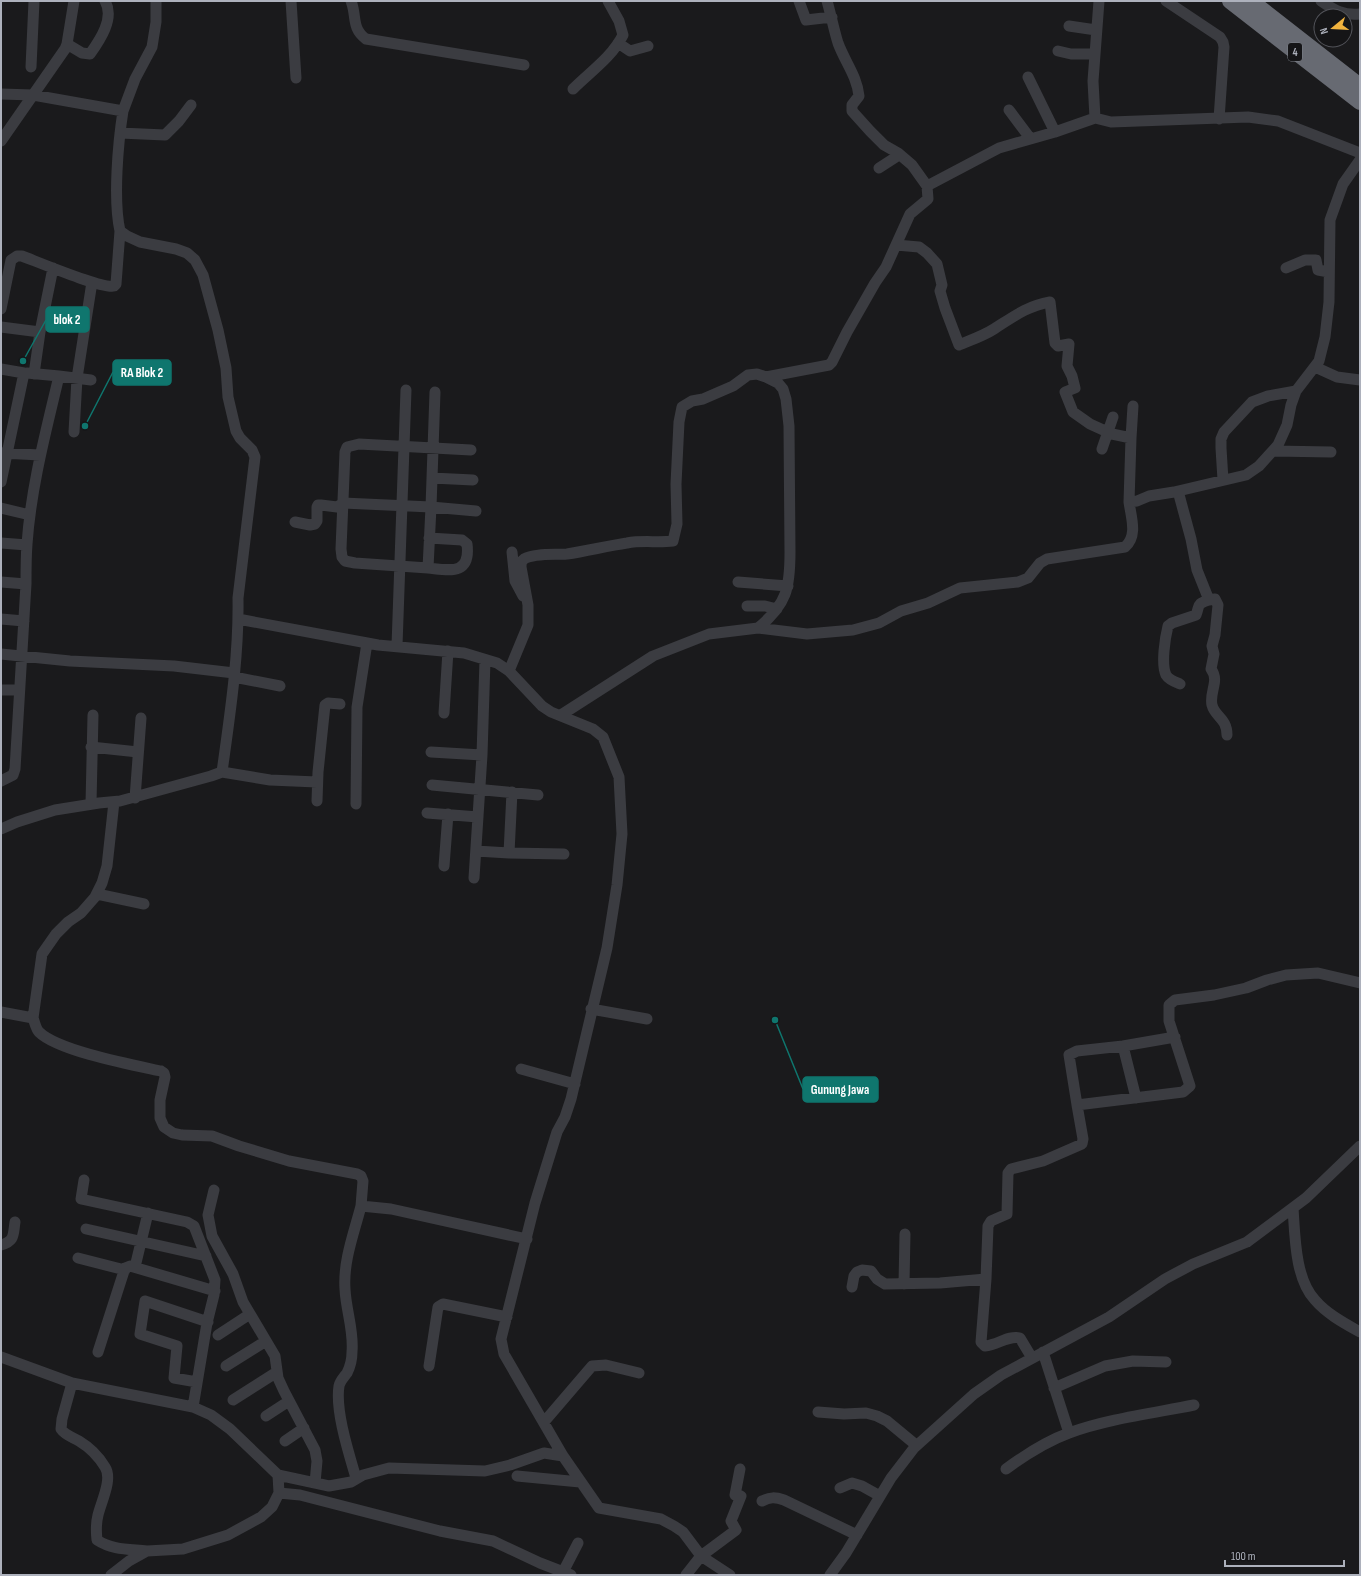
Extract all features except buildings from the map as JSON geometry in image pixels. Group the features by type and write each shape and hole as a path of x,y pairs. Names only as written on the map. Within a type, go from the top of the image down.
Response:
{"highway":[{"name":"4","path":"1230,1 1360,102"},
{"name":"4","path":"1251,1 1360,86"}],"street":[{"path":"31,67 34,1"},
{"path":"1,141 67,44 74,1"},
{"path":"67,44 82,53 90,54 101,38 107,22 108,6 105,1"},
{"path":"1,309 11,260 17,256 22,256 92,282 112,287 116,284 120,231 118,221 117,183 123,111 135,79 152,47 156,22 156,1"},
{"path":"291,1 296,78"},
{"path":"351,1 357,30 360,35 366,38 524,65"},
{"path":"573,89 599,66 623,35 619,21 608,1"},
{"path":"799,1 806,20 832,17"},
{"path":"766,377 829,365 832,362 847,332 875,283 886,267 910,214 928,199 927,186 912,165 898,153 884,145 852,111 852,105 859,96 857,84 838,44 827,1"},
{"path":"1095,118 1093,80 1099,1"},
{"path":"1166,1 1220,36 1223,42 1224,47 1219,119"},
{"path":"1321,1 1333,10 1342,13 1350,15 1360,14"},
{"path":"1069,26 1096,30"},
{"path":"618,43 630,51 648,46"},
{"path":"1058,51 1071,54 1094,54"},
{"path":"1028,78 1055,132"},
{"path":"1,94 33,95 123,111"},
{"path":"120,133 164,135 179,121 190,105"},
{"path":"1009,110 1030,138"},
{"path":"927,186 999,148 1055,132 1095,118 1111,122 1248,117 1278,121 1360,153"},
{"path":"880,168 896,157 898,153"},
{"path":"1129,502 1246,474 1259,466 1274,451 1287,425 1291,405 1296,391 1318,361 1326,337 1329,302 1330,220 1343,184 1360,160"},
{"path":"120,231 140,242 176,249 187,253 195,260 203,275 226,368 228,397 236,431 240,438 252,450 255,457 238,598 234,675 222,772"},
{"path":"896,245 919,247 928,253 937,264 942,285 940,291 945,308 960,344 994,329 1002,322 1023,310 1050,302 1055,343 1058,346 1069,344 1067,366 1072,376 1075,388 1064,392 1073,412 1090,424 1107,432 1131,438"},
{"path":"1286,268 1305,260 1316,260 1318,270 1329,272"},
{"path":"1,482 4,454 29,374 40,332 53,268"},
{"path":"74,432 78,378 92,282"},
{"path":"1,327 40,332"},
{"path":"1315,366 1338,377 1360,380"},
{"path":"1,369 29,374 91,380"},
{"path":"509,671 528,625 528,605 521,567 521,563 524,559 545,554 589,551 628,543 650,541 660,543 673,541 677,524 676,484 679,422 682,407 692,401 703,399 733,386 748,375 757,374 778,383 783,388 786,399 789,426 790,552 788,586 784,599 777,609 758,628"},
{"path":"1,781 13,775 15,769 27,545 30,515 40,455 59,376"},
{"path":"397,646 406,390"},
{"path":"1223,480 1221,439 1224,432 1252,402 1268,396 1296,391"},
{"path":"428,568 436,392"},
{"path":"561,715 653,656 709,634 758,628 808,634 853,630 880,623 901,611 928,603 960,588 1018,582 1028,578 1040,563 1047,559 1125,547 1130,542 1133,534 1129,502 1133,406"},
{"path":"1102,449 1113,417"},
{"path":"429,538 462,540 467,544 468,552 466,562 461,567 453,570 355,564 345,561 342,557 341,549 345,452 347,447 358,444 471,450"},
{"path":"1274,451 1331,452"},
{"path":"4,454 40,455"},
{"path":"432,478 473,480"},
{"path":"1178,491 1191,539 1197,570 1209,600"},
{"path":"295,522 310,525 315,524 318,506 337,507 343,503 431,507 476,511"},
{"path":"1,508 30,515"},
{"path":"1,543 27,545"},
{"path":"512,552 515,582 528,605"},
{"path":"1,582 26,584"},
{"path":"738,582 788,586"},
{"path":"1180,684 1169,679 1165,670 1164,655 1168,626 1177,621 1196,615 1198,605 1200,603 1215,599 1218,605 1215,635 1212,646 1214,654 1211,669 1215,674 1215,679 1211,700 1212,707 1225,722 1227,735"},
{"path":"747,606 765,606 777,609"},
{"path":"1,619 24,621"},
{"path":"238,619 367,643 464,653 497,663 509,671 542,706 551,712 593,729 603,737 619,777 622,834 617,885 606,948 575,1084 565,1118 557,1132 535,1203 521,1258 502,1339 504,1354 563,1456 580,1482 600,1508 667,1522 683,1532 701,1556 730,1575"},
{"path":"356,804 357,708 367,643"},
{"path":"444,713 448,651"},
{"path":"1,654 93,663 174,666 234,675 280,686"},
{"path":"474,878 482,755 485,660"},
{"path":"1,690 19,690"},
{"path":"317,801 317,782 325,705 328,703 340,704"},
{"path":"90,804 93,714"},
{"path":"135,798 140,718"},
{"path":"91,747 138,752"},
{"path":"431,752 482,755"},
{"path":"1,829 44,813 90,804 135,798 222,772 270,780 317,782"},
{"path":"432,785 538,795"},
{"path":"509,853 512,792"},
{"path":"114,802 107,866 97,894 81,913 68,922 56,934 42,954 33,1018 39,1032 59,1044 102,1058 161,1071 164,1073 160,1100 160,1118 164,1127 173,1133 182,1135 212,1136 289,1161 361,1176 363,1181 361,1206 351,1241 347,1262 345,1287 346,1303 353,1334 352,1354 347,1372 339,1385 340,1413 345,1444 356,1478"},
{"path":"427,812 478,817"},
{"path":"444,866 448,814"},
{"path":"476,851 564,854"},
{"path":"97,894 144,904"},
{"path":"1077,1105 1183,1092 1188,1089 1190,1086 1169,1021 1169,1005 1175,1000 1214,995 1246,988 1286,975 1318,973 1360,983"},
{"path":"591,1009 647,1019"},
{"path":"1,1012 33,1018"},
{"path":"1032,1358 1020,1338 1013,1336 985,1346 981,1342 988,1226 991,1221 1007,1214 1008,1173 1011,1169 1043,1161 1082,1144 1083,1139 1069,1055 1077,1051 1123,1046 1175,1037"},
{"path":"1123,1046 1136,1098"},
{"path":"521,1069 575,1084"},
{"path":"830,1575 857,1535 891,1478 916,1445 974,1394 1001,1375 1109,1317 1136,1298 1193,1264 1247,1242 1306,1198 1360,1146"},
{"path":"84,1180 81,1199 187,1222 194,1226 215,1280 215,1291 193,1407"},
{"path":"214,1190 208,1215 212,1236 233,1274 243,1302 275,1356 278,1378 315,1450 317,1461 315,1483"},
{"path":"361,1206 392,1209 527,1239"},
{"path":"1293,1208 1298,1259 1305,1283 1313,1299 1338,1320 1360,1332"},
{"path":"98,1352 130,1268 142,1242 148,1213"},
{"path":"1,1245 9,1243 12,1239 15,1222"},
{"path":"86,1229 206,1256"},
{"path":"904,1284 905,1234"},
{"path":"78,1258 130,1268 215,1291"},
{"path":"852,1287 854,1276 857,1272 862,1270 871,1271 877,1279 886,1284 940,1283 986,1279"},
{"path":"197,1382 174,1378 177,1346 140,1334 145,1302 208,1322"},
{"path":"429,1366 438,1307 440,1305 443,1304 507,1317"},
{"path":"218,1335 250,1314"},
{"path":"226,1366 266,1341"},
{"path":"1043,1352 1068,1433"},
{"path":"1,1357 72,1383 193,1407 211,1415 230,1430 278,1475 329,1486 351,1482 368,1473 389,1468 486,1471 510,1466 544,1453 563,1456"},
{"path":"1054,1388 1105,1366 1133,1361 1166,1362"},
{"path":"544,1422 592,1366 606,1365 639,1373"},
{"path":"233,1400 277,1372"},
{"path":"72,1383 62,1419 61,1429 64,1433 80,1441 90,1450 105,1466 108,1472 108,1481 98,1516 96,1531 97,1540 106,1546 147,1551 183,1549 228,1535 262,1517 272,1507 279,1493 278,1475"},
{"path":"266,1416 289,1401"},
{"path":"1006,1469 1034,1450 1068,1433 1099,1424 1194,1405"},
{"path":"818,1412 844,1414 866,1413 877,1416 887,1421 916,1445"},
{"path":"285,1441 304,1428"},
{"path":"686,1575 701,1556 736,1530 731,1521 741,1496 735,1495 740,1469"},
{"path":"517,1476 580,1482"},
{"path":"840,1488 852,1483 862,1486 880,1496"},
{"path":"279,1493 300,1495 440,1531 493,1541 540,1563 567,1573 578,1544"},
{"path":"762,1501 775,1497 784,1500 857,1535"},
{"path":"110,1575 129,1561 147,1551"}],"place":[{"name":"blok 2","path":"23,361"},
{"name":"RA Blok 2","path":"85,426"},
{"name":"Gunung Jawa","path":"775,1020"}]}
